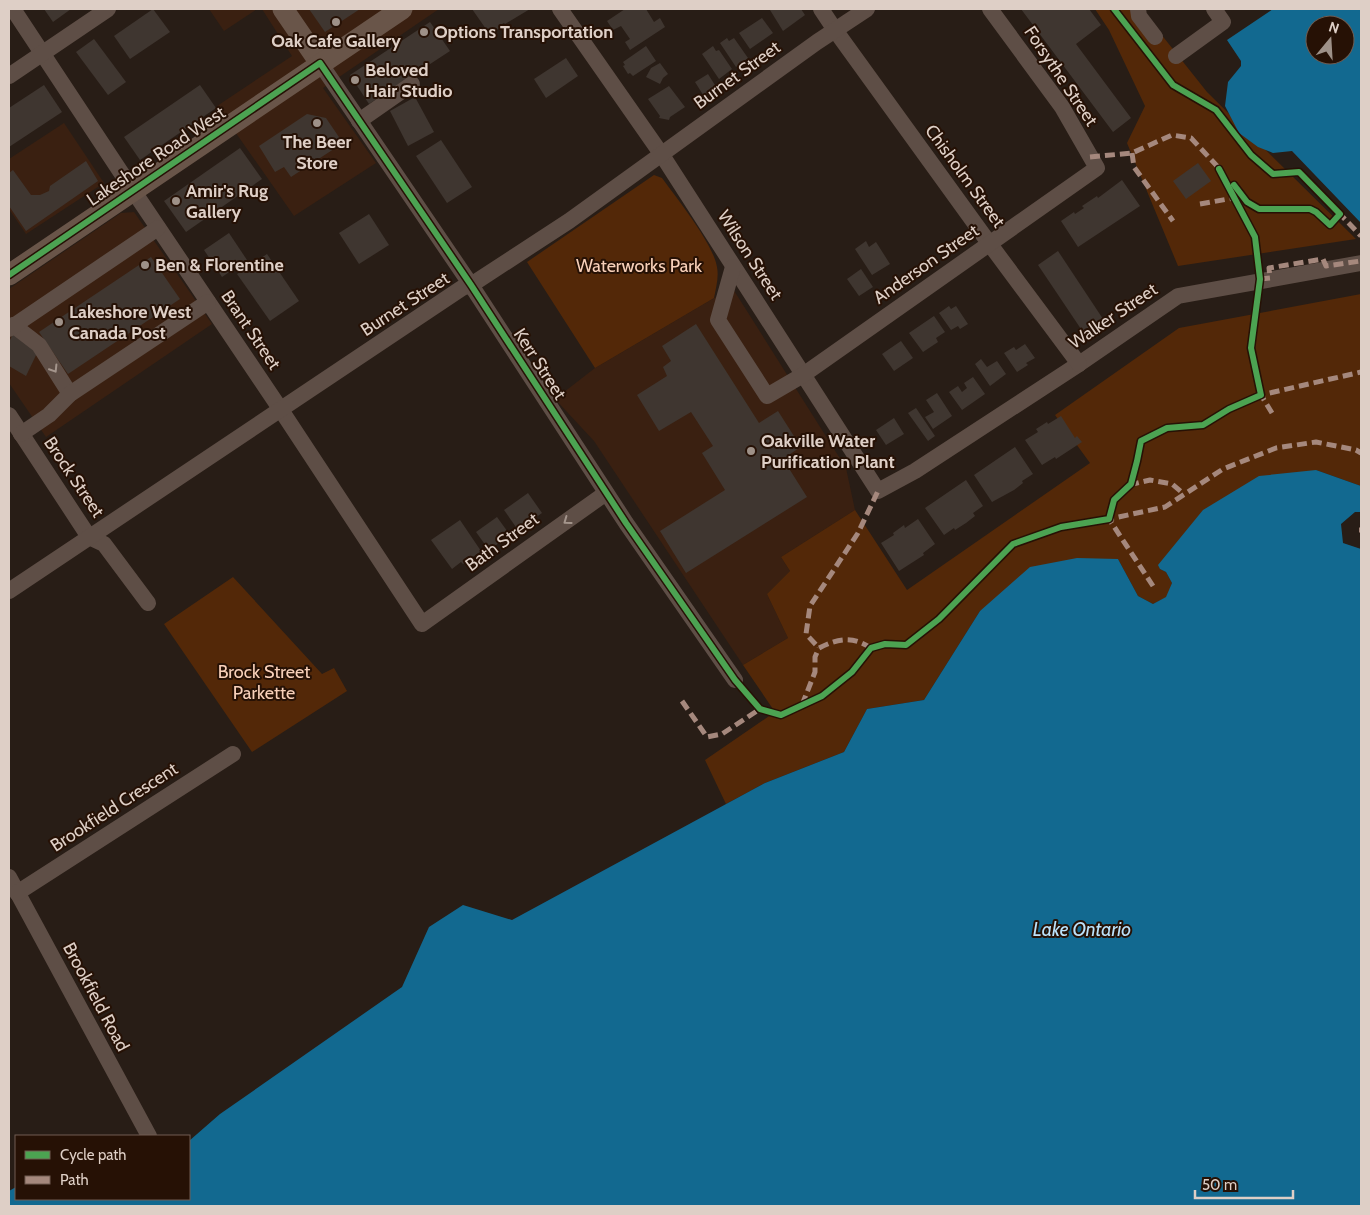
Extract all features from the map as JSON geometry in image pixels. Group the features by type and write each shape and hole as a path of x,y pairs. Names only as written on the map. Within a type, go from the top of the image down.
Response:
{"main road":[{"name":"Kerr Street","path":"283,9 320,63"},
{"name":"Lakeshore Road West","path":"9,275 402,9"}],"street":[{"name":"Brant Street","path":"13,9 422,624"},
{"path":"9,76 108,9"},
{"name":"Wilson Street","path":"560,9 662,155 878,491 915,471"},
{"name":"Chisholm Street","path":"821,9 989,243 1080,364"},
{"name":"Burnet Street","path":"9,591 462,288 471,285 569,221 867,9"},
{"name":"Forsythe Street","path":"990,9 1062,107 1097,168"},
{"path":"1138,9 1139,16 1155,37"},
{"path":"1176,56 1223,22 1214,9"},
{"name":"Kerr Street","path":"320,63 471,285 606,493 735,680"},
{"path":"359,121 412,84"},
{"name":"Anderson Street","path":"733,267 718,320 767,396 802,375 1097,168"},
{"path":"70,394 39,345 11,327 158,228"},
{"name":"Walker Street","path":"915,471 1080,364 1178,296 1361,263"},
{"path":"21,434 49,415 70,394 208,302"},
{"name":"Brock Street","path":"9,415 89,537 104,544 148,603"},
{"name":"Bath Street","path":"422,624 606,493"},
{"name":"Brookfield Crescent","path":"17,893 234,754"},
{"name":"Brookfield Road","path":"9,877 148,1135"}],"shaded area":[{"path":"209,9 257,9 224,31"},
{"path":"262,9 439,9 323,88 376,163 294,216 217,106 292,56"},
{"path":"64,123 104,183 26,234 9,209 9,159"},
{"path":"134,212 212,324 46,437 9,383 9,289 121,213"},
{"path":"733,289 846,468 855,510 781,557 790,571 767,594 788,638 743,665 594,441 555,399 595,368 714,298"}],"green space":[{"path":"1095,9 1141,9 1207,92 1356,239 1178,266 1127,143 1145,106 1109,30"},
{"name":"Waterworks Park","path":"654,175 662,178 694,221 709,246 718,271 714,298 595,368 527,262"},
{"path":"1361,294 1361,486 1316,470 1160,569 1166,572 1172,583 1167,597 1153,604 1138,596 1118,559 980,611 924,700 867,709 844,752 765,783 726,804 705,760 775,712 743,665 788,638 767,594 790,571 781,557 855,510 907,590 1090,463 1055,415 1179,328"},
{"name":"Brock Street Parkette","path":"233,577 322,674 334,668 347,691 252,752 164,624"}],"water":[{"path":"1273,9 1361,9 1361,223 1292,151 1273,153 1258,147 1239,133 1225,106 1228,82 1241,66 1241,61 1227,40"},
{"name":"Lake Ontario","path":"1316,470 1361,486 1361,512 1355,512 1341,524 1343,543 1361,549 1361,1206 9,1206 9,1191 15,1188 15,1200 190,1200 190,1140 220,1114 402,987 429,927 463,905 512,920 765,783 844,752 867,709 924,700 980,611 1030,567 1077,558 1118,559 1138,596 1153,604 1166,597 1172,583 1166,572 1160,569 1158,565 1203,510 1259,476"}],"building":[{"path":"44,9 71,9 53,22"},
{"path":"153,9 170,32 130,59 114,36"},
{"path":"309,9 360,9 325,32"},
{"path":"472,9 530,9 505,24 498,26 500,28 488,35"},
{"path":"625,9 646,9 654,22 660,18 665,27 630,50 625,42 630,39 621,26 613,30 607,21"},
{"path":"771,9 801,9 805,15 783,31"},
{"path":"1021,9 1089,9 1101,25 1076,44 1131,118 1113,132"},
{"path":"762,18 773,33 750,49 739,33"},
{"path":"430,22 450,51 369,104 350,75"},
{"path":"727,38 729,41 734,38 748,58 736,67 720,43"},
{"path":"94,39 126,82 108,95 76,52"},
{"path":"646,46 656,61 633,76 630,73 628,74 623,66 625,65 623,62"},
{"path":"713,46 716,51 719,50 732,69 719,79 702,54"},
{"path":"566,58 578,76 546,98 534,79"},
{"path":"660,63 668,74 660,84 646,77 651,68"},
{"path":"708,74 718,90 705,98 695,82"},
{"path":"44,85 62,112 9,147 9,108"},
{"path":"200,85 216,108 140,160 124,137"},
{"path":"669,86 685,107 670,117 669,120 659,118 660,116 648,99"},
{"path":"415,97 434,132 408,146 390,111"},
{"path":"307,114 326,118 343,143 291,177 284,167 275,172 259,146"},
{"path":"441,140 472,187 447,203 416,156"},
{"path":"240,148 262,179 186,232 164,201"},
{"path":"86,161 98,181 26,231 9,206 9,173 13,170 31,195 40,195 49,191 50,186"},
{"path":"1198,163 1211,181 1186,199 1173,181"},
{"path":"1122,180 1140,206 1078,247 1061,221 1084,208 1082,206 1097,196 1098,198"},
{"path":"369,214 389,245 359,264 339,233"},
{"path":"229,233 247,260 222,277 204,250"},
{"path":"866,241 869,247 876,242 890,264 872,275 855,249"},
{"path":"1058,251 1105,322 1085,335 1038,265"},
{"path":"267,254 299,301 270,321 237,274"},
{"path":"151,257 180,299 68,374 39,332"},
{"path":"861,269 873,287 859,296 847,279"},
{"path":"949,306 951,309 956,306 968,324 960,329 958,326 951,330 939,313"},
{"path":"934,316 945,332 936,338 938,342 923,352 909,333"},
{"name":"Oakville Water Purification Plant","path":"696,324 759,423 778,411 799,444 797,445 799,448 783,459 807,497 686,573 660,531 725,490 702,453 713,446 691,412 659,431 637,395 667,376 663,367 671,361 662,346"},
{"path":"13,334 38,351 26,376 9,366 9,342"},
{"path":"901,341 913,358 894,371 882,354"},
{"path":"1025,344 1035,358 1026,363 1028,365 1017,372 1004,353 1014,347 1016,350"},
{"path":"981,359 987,367 997,361 1006,374 990,386 975,364"},
{"path":"973,377 985,394 962,410 949,392 958,386 962,392 967,388 964,383"},
{"path":"937,393 952,416 933,429 925,417 934,412 926,400"},
{"path":"916,408 935,436 928,441 908,413"},
{"path":"1061,416 1075,438 1077,436 1082,442 1056,459 1055,457 1042,465 1025,440 1038,432 1036,429"},
{"path":"894,418 904,434 886,445 876,430"},
{"path":"1015,447 1033,474 1022,481 1023,483 1014,490 992,502 974,475"},
{"path":"966,480 983,506 973,513 975,516 966,523 944,535 925,508"},
{"path":"528,493 542,513 518,530 504,510"},
{"path":"497,517 510,535 489,550 476,532"},
{"path":"918,519 935,544 923,553 924,555 899,571 881,543 894,535 893,533 904,525 905,528"},
{"path":"460,520 481,551 463,564 461,562 452,569 431,540"}],"marked path":[{"path":"1090,157 1132,153 1172,135 1191,138 1217,166 1221,173"},
{"path":"1132,153 1134,167 1173,221"},
{"path":"1200,204 1234,198"},
{"path":"1338,212 1361,236"},
{"path":"1260,279 1270,278 1269,268 1323,259 1326,266 1361,261"},
{"path":"1272,413 1261,395 1361,372"},
{"path":"1153,586 1109,519 1165,507 1223,469 1276,448 1316,442 1356,450 1361,453"},
{"path":"1129,485 1150,480 1172,484 1184,494"},
{"path":"871,648 851,640 839,640 819,648 806,634 810,606 858,533 878,491"},
{"path":"802,705 815,672 815,657 819,648"},
{"path":"682,701 707,737 722,734 760,709"}],"cycle path":[{"path":"1114,9 1173,85 1216,110 1251,155 1273,174 1299,172 1340,214 1330,225 1310,209 1259,209 1247,202 1234,185"},
{"path":"9,275 320,63 471,285 626,523 735,680 760,709 781,715 822,696 852,672 871,648 885,644 906,645 939,619 1013,544 1061,527 1109,519 1114,500 1131,484 1141,441 1167,428 1203,425 1229,409 1261,395 1251,348 1260,279 1255,237 1219,169"}],"place":[{"name":"Oak Cafe Gallery","path":"336,22"},
{"name":"Options Transportation","path":"424,32"},
{"name":"Beloved Hair Studio","path":"355,80"},
{"name":"The Beer Store","path":"317,123"},
{"name":"Amir's Rug Gallery","path":"176,201"},
{"name":"Ben & Florentine","path":"145,265"},
{"name":"Lakeshore West Canada Post","path":"59,322"},
{"name":"Oakville Water Purification Plant","path":"751,451"}]}
